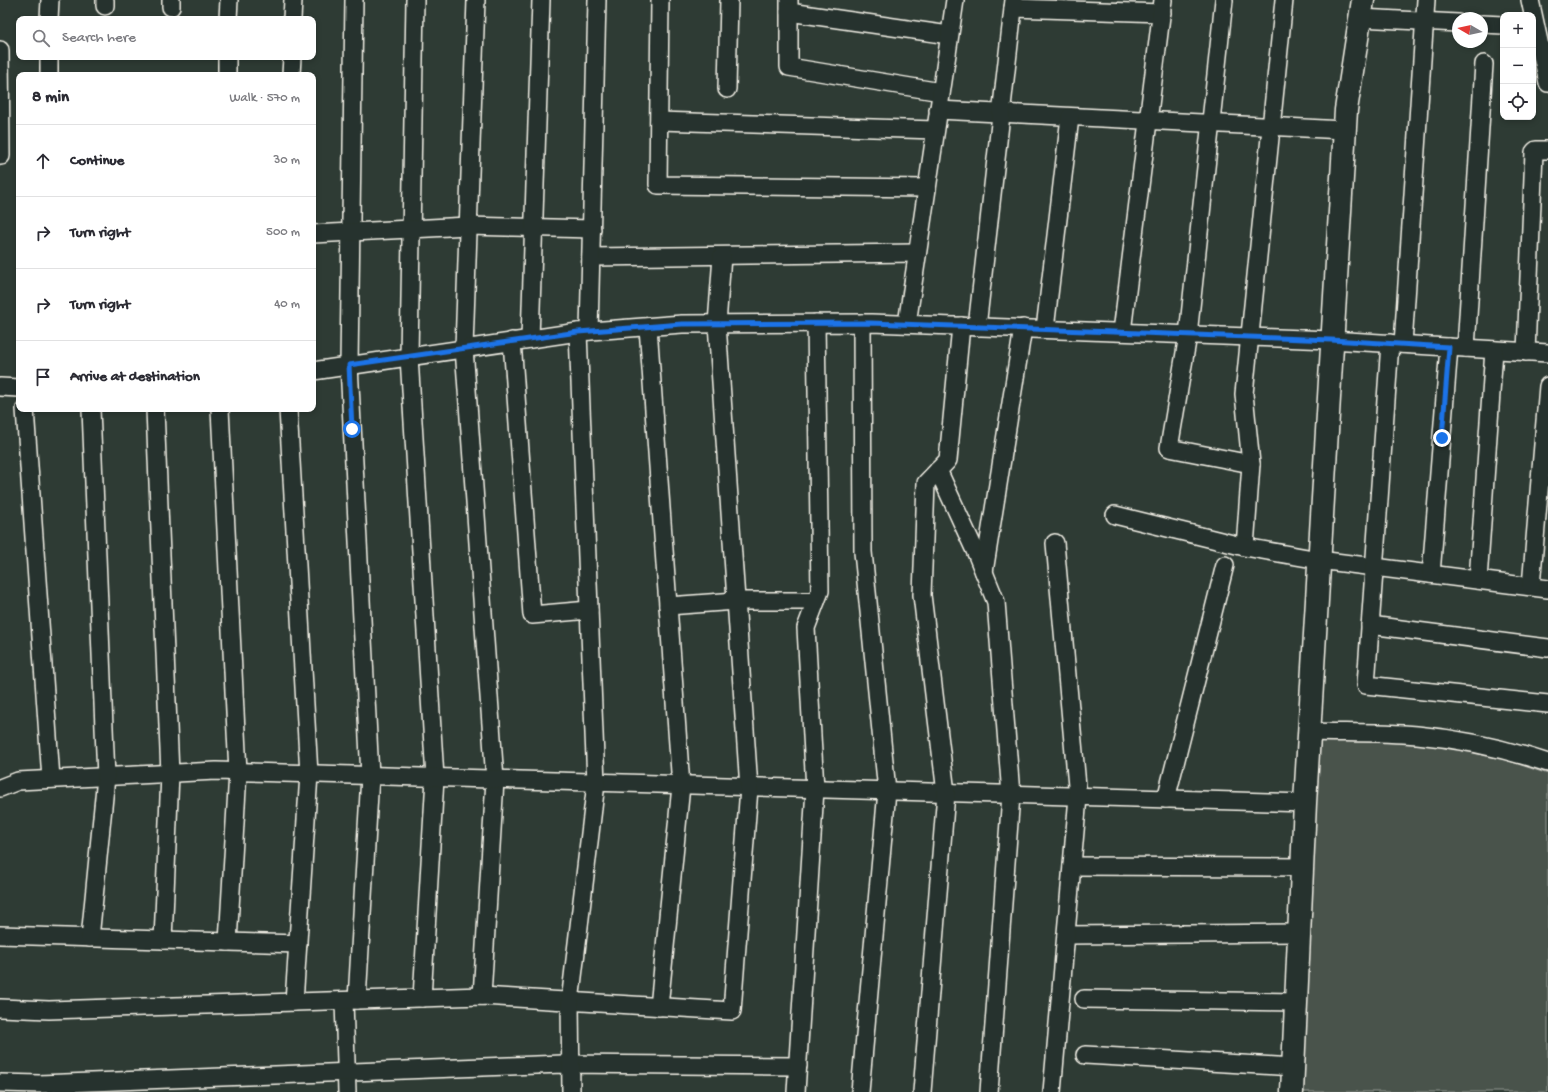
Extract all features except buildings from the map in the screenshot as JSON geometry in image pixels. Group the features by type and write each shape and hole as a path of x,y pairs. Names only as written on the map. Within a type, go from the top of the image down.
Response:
{"street":[{"path":"49,16 50,0"},
{"path":"228,16 229,0"},
{"path":"292,16 293,0"},
{"path":"347,1092 346,1072 351,1000 370,776 349,365 354,0"},
{"path":"415,0 409,357 435,778 422,998"},
{"path":"476,0 464,348 494,780 482,996"},
{"path":"530,339 540,0"},
{"path":"571,1092 570,1002 596,783 589,610 584,331 591,258 598,0"},
{"path":"660,0 658,185 927,188"},
{"path":"727,89 729,0"},
{"path":"907,324 955,0"},
{"path":"1224,0 1188,334 1169,448 1251,464"},
{"path":"1245,546 1251,464 1244,394 1284,0"},
{"path":"1426,0 1396,344 1374,566 1366,685 1548,704"},
{"path":"1530,0 1532,12"},
{"path":"922,1092 946,793 922,595 926,483 948,460 1001,113 1013,4 1162,6 1122,332"},
{"path":"941,92 789,66 789,6 949,35"},
{"path":"1292,1092 1305,803 1331,340 1346,110 1362,9 1424,22 1452,23"},
{"path":"1488,24 1500,25"},
{"path":"1536,34 1548,83"},
{"path":"0,50 1,156"},
{"path":"49,60 49,72"},
{"path":"227,60 227,72"},
{"path":"291,72 292,60"},
{"path":"1466,348 1484,64"},
{"path":"938,110 1344,130"},
{"path":"1045,329 1070,117"},
{"path":"659,122 935,130"},
{"path":"1526,352 1534,152 1536,150 1548,150"},
{"path":"316,234 468,226 592,229"},
{"path":"591,258 917,253"},
{"path":"0,1008 49,1010 482,996 732,1011 749,788 717,324 722,256"},
{"path":"316,370 584,331 682,324 862,322 1331,340 1548,353"},
{"path":"860,1092 887,792 863,552 862,322"},
{"path":"796,1092 814,789 806,628 820,591 816,323"},
{"path":"648,327 681,786 659,1007"},
{"path":"984,573 1023,328"},
{"path":"512,341 532,615 589,610"},
{"path":"1431,574 1449,347"},
{"path":"1478,580 1494,350"},
{"path":"1531,586 1548,386"},
{"path":"0,387 16,388"},
{"path":"25,412 51,780"},
{"path":"90,938 106,777 91,412"},
{"path":"155,412 170,774 163,940"},
{"path":"220,412 238,772 228,942"},
{"path":"288,412 309,774 294,1002"},
{"path":"938,470 996,602 1011,795 989,1092"},
{"path":"1115,515 1245,546 1319,560 1548,589"},
{"path":"1052,1092 1078,797 1055,543"},
{"path":"1166,799 1225,565"},
{"path":"668,606 736,601 816,601"},
{"path":"1370,625 1548,648"},
{"path":"1310,732 1416,735 1462,740 1548,763"},
{"path":"0,788 18,781 216,771 749,788 1305,803"},
{"path":"1072,866 1302,867"},
{"path":"1066,935 1300,933"},
{"path":"0,935 298,944"},
{"path":"1084,999 1296,1002"},
{"path":"1085,1055 1294,1067"},
{"path":"0,1083 39,1084 571,1064 798,1066"}],"shaded area":[{"path":"1309,736 1464,746 1548,774 1548,1092 1293,1092"}],"route":[{"path":"352,429 349,365 578,332 682,324 862,322 1331,340 1449,347 1442,438"}]}
